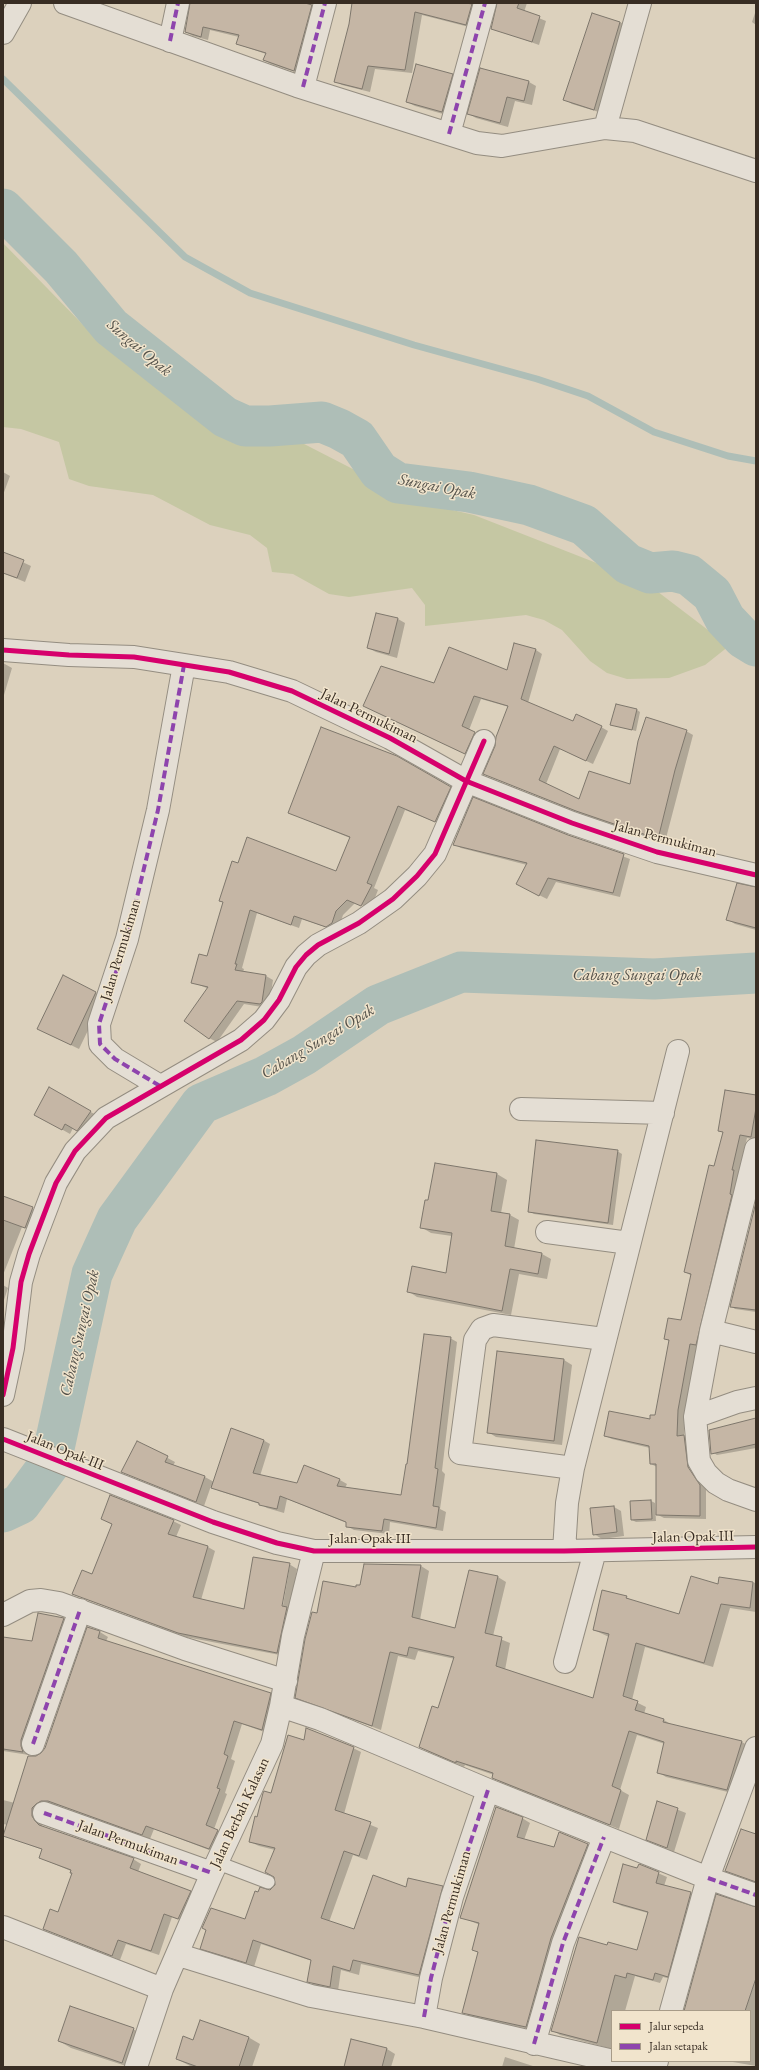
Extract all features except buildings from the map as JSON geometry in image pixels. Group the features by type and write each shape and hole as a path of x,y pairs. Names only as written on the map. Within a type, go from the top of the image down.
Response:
{"street":[{"path":"3,33 20,3"},
{"path":"65,3 302,88 477,143 502,146 605,128 635,131 756,171"},
{"path":"170,41 178,3"},
{"path":"302,88 325,3"},
{"path":"449,134 485,3"},
{"path":"605,128 640,3"},
{"name":"Jalan Permukiman","path":"3,650 69,655 134,657 229,672 292,692 390,738 466,781 616,839 657,852 756,875"},
{"name":"Jalan Permukiman","path":"160,1086 115,1059 100,1044 99,1024 127,939 156,818 184,665"},
{"path":"4,1387 12,1348 21,1282 29,1254 56,1183 75,1151 106,1118 241,1040 264,1020 279,1000 296,967 306,955 318,945 359,923 393,899 417,876 435,854 449,826 466,781 484,741"},
{"path":"564,1551 567,1502 573,1468 604,1339 678,1051"},
{"path":"521,1110 663,1113"},
{"path":"756,1149 711,1331 695,1417 699,1461 706,1473 716,1483 728,1490 756,1500"},
{"path":"547,1232 629,1243"},
{"path":"573,1468 460,1453 475,1340 482,1329 493,1325 604,1339"},
{"path":"711,1331 756,1342"},
{"path":"695,1417 737,1402 756,1398"},
{"name":"Jalan Opak III","path":"8,1441 212,1522 277,1542 314,1551 595,1551 756,1547"},
{"name":"Jalan Berbah Kalasan","path":"136,2067 162,1989 179,1955 215,1868 272,1744 286,1681 293,1636 314,1551"},
{"path":"565,1662 595,1551"},
{"path":"3,1614 30,1601 41,1600 59,1603 185,1648 286,1681"},
{"path":"33,1744 80,1610"},
{"path":"281,1706 320,1718 488,1790 708,1878 756,1895"},
{"path":"671,2010 708,1878 756,1748"},
{"name":"Jalan Permukiman","path":"424,2017 431,1978 452,1897 488,1790"},
{"name":"Jalan Permukiman","path":"44,1813 215,1868"},
{"path":"534,2044 563,1943 604,1837"},
{"path":"3,1927 162,1989"},
{"path":"179,1955 311,1996 424,2017 611,2061"},
{"path":"615,2062 638,2067"}],"lane":[{"path":"215,1868 268,1882"}],"green space":[{"path":"3,243 94,336 417,502 474,515 645,582 729,646 705,665 669,678 627,679 607,673 590,661 562,630 544,620 526,615 425,626 425,605 412,588 349,597 329,594 293,574 272,572 267,548 250,535 210,525 153,495 89,486 69,479 59,442 21,429 3,427"}],"waterway":[{"path":"3,79 185,257 250,293 414,345 537,379 588,396 654,432 728,456 756,461"},
{"name":"Sungai Opak","path":"3,209 61,267 111,327 225,417 245,426 270,426 322,422 357,439 379,471 398,483 469,492 529,505 584,525 628,564 650,573 673,571 689,575 712,594 725,619 743,638 756,646"},
{"name":"Cabang Sungai Opak","path":"3,1512 20,1504 51,1462 92,1274 117,1219 201,1104 266,1076 304,1055 378,1005 461,972 654,979 756,973"}],"marked path":[{"path":"170,41 178,3"},
{"path":"303,87 325,3"},
{"path":"449,134 485,3"},
{"path":"160,1086 115,1059 100,1044 99,1024 127,939 158,810 184,665"},
{"path":"33,1744 80,1610"},
{"path":"424,2017 431,1978 452,1897 488,1790"},
{"path":"44,1813 212,1873"},
{"path":"534,2044 563,1943 604,1837"},
{"path":"708,1878 756,1895"}],"cycle path":[{"path":"3,650 69,655 134,657 229,672 292,691 390,738 466,781 572,823 657,852 756,875"},
{"path":"3,1395 13,1348 21,1282 29,1254 56,1183 75,1151 106,1118 241,1040 264,1020 279,1000 296,967 306,955 318,945 359,923 393,899 417,876 435,854 484,741"},
{"path":"3,1439 213,1522 277,1543 314,1551 564,1551 756,1547"}]}
